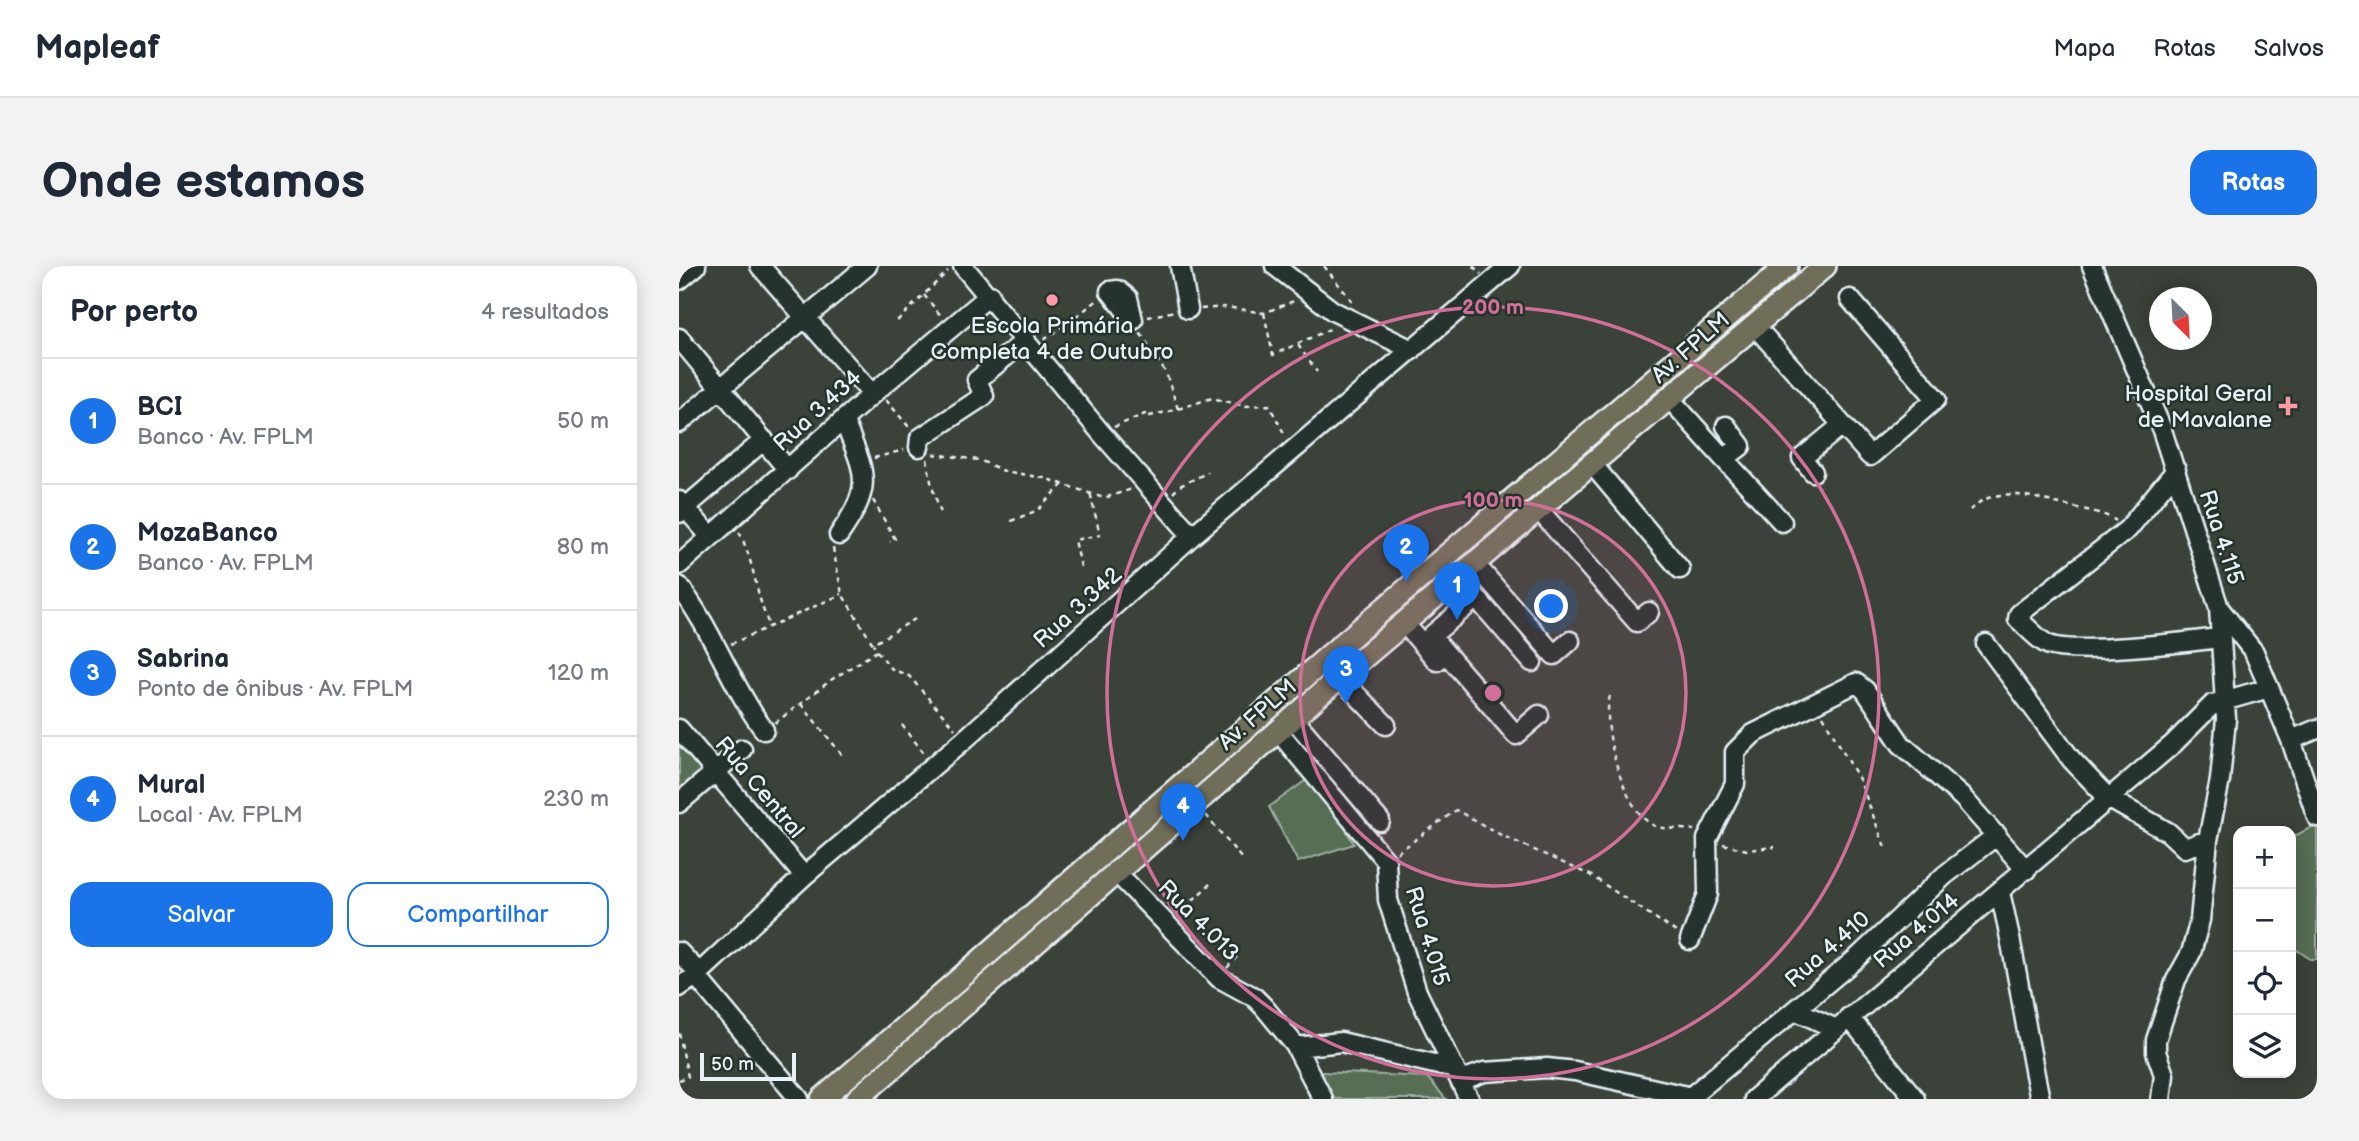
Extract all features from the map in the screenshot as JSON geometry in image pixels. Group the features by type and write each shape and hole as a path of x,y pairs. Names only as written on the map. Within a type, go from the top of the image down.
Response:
{"main road":[{"name":"Av. FPLM","path":"822,1099 1098,855 1787,266"},
{"name":"Av. FPLM","path":"857,1099 1195,802 1825,266"},
{"path":"1476,531 1493,550"}],"street":[{"path":"679,280 696,266"},
{"path":"760,266 874,392"},
{"path":"679,423 867,266"},
{"path":"963,266 990,295 1102,434 1192,536"},
{"path":"1180,266 1188,309"},
{"path":"1275,266 1348,319 1412,351"},
{"name":"Rua 3.342","path":"679,987 698,974 804,876 932,764 964,740 1192,536 1510,266"},
{"name":"Rua 4.115","path":"2092,266 2176,470 2193,533 2219,608 2253,652 2291,740 2317,817"},
{"path":"1110,291 1133,320"},
{"name":"Rua 3.434","path":"679,565 874,392 990,295"},
{"path":"1755,326 1870,456 1936,399 1850,299"},
{"path":"679,338 788,470"},
{"path":"919,443 984,396 977,380 1029,344"},
{"path":"1670,399 1781,522"},
{"path":"839,535 863,498 860,461 844,421"},
{"path":"1813,472 1802,458 1842,425"},
{"path":"1724,459 1741,446 1725,426"},
{"path":"710,536 681,508 764,440"},
{"path":"1592,464 1680,569"},
{"path":"2176,470 2128,529 2019,614 2018,619 2046,644 2053,646 2114,646 2220,638"},
{"path":"1539,510 1637,622 1649,612"},
{"path":"1468,571 1476,598 1532,662"},
{"path":"1468,571 1554,655 1570,641"},
{"path":"679,586 718,649 742,698 764,730"},
{"path":"1476,598 1431,636 1516,735 1539,715"},
{"path":"2161,1099 2164,1075 2156,1052 2156,1040 2176,981 2191,953 2200,919 2208,840 2220,780 2225,699 2219,608"},
{"path":"1405,624 1504,740"},
{"path":"1986,644 2071,759 2108,798 2168,832 2185,848 2208,840"},
{"path":"1345,674 1379,703"},
{"path":"1345,674 1386,725"},
{"path":"1690,940 1708,894 1709,835 1735,784 1734,759 1739,745 1753,734 1853,684 1860,685 1901,744 1963,798 2026,870"},
{"path":"2225,699 2269,688"},
{"name":"Rua 4.014","path":"1754,1099 2000,893 2173,744 2213,704 2225,699"},
{"path":"1286,724 1380,821"},
{"name":"Rua 4.015","path":"1286,724 1386,861 1388,900 1410,972 1469,1099"},
{"name":"Rua Central","path":"679,729 804,876"},
{"path":"2291,740 2317,729"},
{"path":"679,803 742,749"},
{"name":"Rua 4.410","path":"1689,1098 1857,958 1945,875 1997,835"},
{"name":"Rua 4.013","path":"1115,871 1219,978 1254,998 1264,1007 1297,1047 1323,1099"},
{"path":"2000,893 2017,963 2019,1000 2041,1099"},
{"path":"679,952 799,1099"},
{"path":"1795,1010 1843,1023 1915,1099"},
{"path":"1297,1047 1342,1042 1457,1075 1547,1068 1575,1071 1689,1098"}],"path":[{"path":"897,320 953,266"},
{"path":"1324,266 1369,329"},
{"path":"1029,344 1110,291"},
{"path":"1178,409 1166,373 1133,320 1188,309 1226,307 1264,313 1308,292"},
{"path":"923,294 952,327"},
{"path":"1264,313 1272,353 1298,345 1348,319"},
{"path":"1298,345 1317,372"},
{"path":"860,461 919,443 874,392"},
{"path":"1102,434 1145,414 1146,417 1212,398 1245,406 1269,405 1293,453"},
{"path":"942,516 932,487 926,453 979,460 1004,471 1063,484 1104,498 1134,488 1143,481"},
{"path":"1163,503 1180,486 1208,472"},
{"path":"1011,521 1038,510 1063,484"},
{"path":"1081,567 1075,540 1100,535 1090,492"},
{"path":"1970,509 1979,500 2030,494 2112,518 2128,529"},
{"path":"863,498 876,503 895,539 890,542"},
{"path":"731,519 746,546 757,598 770,627"},
{"path":"839,535 833,549 842,594 877,651 892,669 909,676 964,740"},
{"path":"718,649 842,594"},
{"path":"873,644 915,620"},
{"path":"764,730 831,680 877,651"},
{"path":"1610,696 1608,727 1620,777 1644,817 1656,826 1709,835 1747,850 1775,847"},
{"path":"801,704 843,756"},
{"path":"1816,704 1860,781 1885,847"},
{"path":"902,725 932,764"},
{"path":"1195,802 1242,859"},
{"path":"1386,861 1456,810 1501,835 1590,875 1690,940"},
{"path":"1168,924 1210,884"},
{"path":"679,1033 688,1077 679,1080"}],"green space":[{"path":"679,744 706,777 679,800"},
{"path":"1309,778 1333,807 1354,844 1298,862 1269,807"},
{"path":"2317,824 2317,959 2310,959 2296,949 2296,835"},
{"path":"1301,1071 1427,1077 1446,1099 1310,1099"}],"place":[{"name":"Escola Primária Completa 4 de Outubro","path":"1052,300"},
{"name":"Hospital Geral de Mavalane","path":"2288,406"},
{"name":"MozaBanco","path":"1406,582"},
{"name":"BCI","path":"1457,620"},
{"name":"Sabrina","path":"1346,704"},
{"name":"Mural","path":"1183,841"}]}
